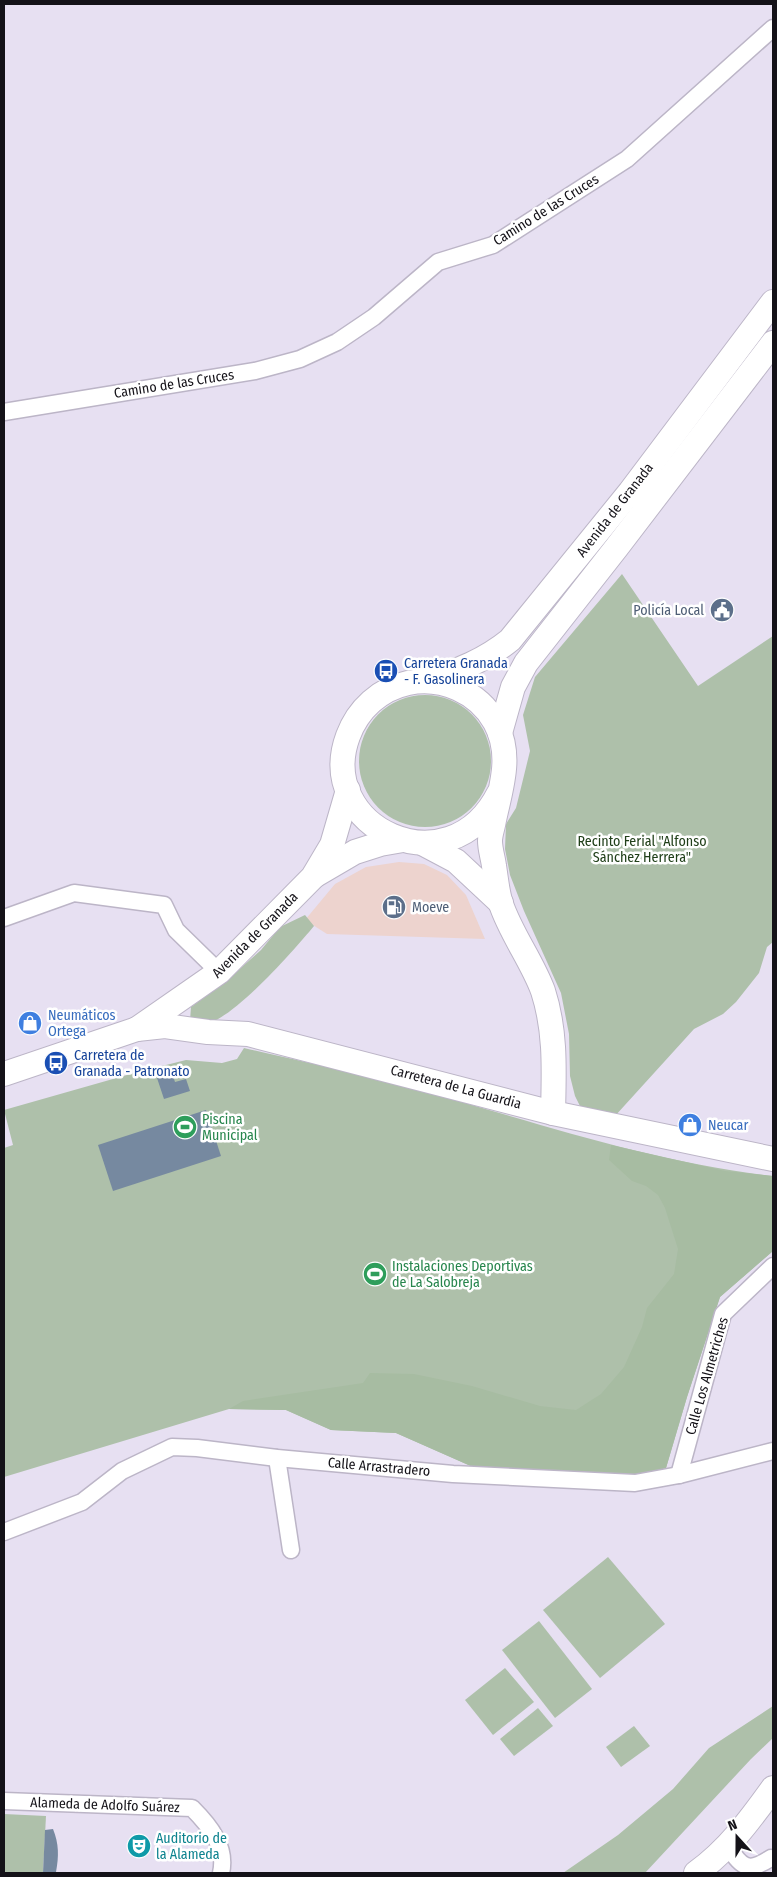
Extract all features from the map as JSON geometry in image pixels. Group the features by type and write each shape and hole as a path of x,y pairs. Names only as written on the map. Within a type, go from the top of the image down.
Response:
{"street":[{"name":"Camino de las Cruces","path":"4,412 255,371 300,360 337,342 374,317 438,262 493,245 627,159 773,28"},
{"name":"Avenida de Granada","path":"427,681 467,667 490,656 510,640 630,492 773,302"},
{"name":"Avenida de Granada","path":"500,733 513,687 526,663 773,343"},
{"path":"501,903 456,861 413,842 391,836 369,822 357,807 348,790 343,764 344,751 352,726 372,700 389,690 414,682 427,681 450,685 472,696 489,712 500,733 506,764 490,842 501,903 542,990 551,1021 554,1048 553,1113"},
{"name":"Avenida de Granada","path":"4,1074 137,1029 220,972 313,877 332,845 348,790"},
{"path":"413,842 436,842 463,834 484,816 499,793"},
{"name":"Avenida de Granada","path":"313,877 355,852 380,844 413,842"},
{"path":"4,918 74,893 164,905 176,930 220,972"},
{"name":"Carretera de La Guardia","path":"137,1029 165,1026 208,1032 248,1034 553,1113 773,1159"},
{"name":"Calle Los Almetriches","path":"679,1475 724,1314 773,1266"},
{"name":"Calle Arrastradero","path":"4,1532 82,1502 122,1471 172,1448 197,1448 277,1458 452,1474 635,1483 679,1475 773,1451"},
{"path":"277,1458 291,1550"},
{"path":"696,1873 721,1852 752,1817 773,1788"},
{"name":"Alameda de Adolfo Suárez","path":"4,1801 192,1808 206,1822 216,1837 221,1851 221,1873"},
{"path":"729,1864 752,1817"},
{"path":"729,1864 740,1863 749,1867 757,1866 772,1857"},
{"path":"757,1872 772,1857"}],"shaded area":[{"name":"Moeve","path":"399,862 424,864 447,875 466,895 485,939 327,934 305,920 335,884 366,867"}],"green space":[{"name":"Recinto Ferial \"Alfonso Sánchez Herrera\"","path":"622,574 698,686 773,636 773,942 767,947 759,973 736,1002 723,1014 694,1029 615,1116 581,1108 575,1096 570,1076 569,1034 561,993 510,875 505,849 506,824 516,808 530,751 523,715 535,677"},
{"path":"425,695 438,696 450,700 472,714 486,736 490,748 490,774 486,786 472,808 450,822 438,826 425,827 412,826 400,822 378,808 364,786 360,774 359,761 360,748 364,736 378,714 400,700 412,696"},
{"path":"305,915 314,926 279,966 247,997 217,1020 203,1024 190,1021 191,1007 225,982 261,950 280,927"},
{"name":"Instalaciones Deportivas de La Salobreja","path":"244,1048 347,1071 589,1139 680,1161 726,1170 773,1176 773,1251 720,1297 666,1468 473,1467 396,1433 331,1430 286,1410 229,1409 4,1477 4,1148 13,1145 4,1110 186,1060 222,1063 237,1059"},
{"path":"611,1145 725,1171 773,1176 773,1251 720,1297 666,1468 640,1477 473,1467 396,1433 331,1430 286,1410 229,1409 243,1401 363,1383 370,1373 414,1374 472,1386 540,1406 576,1410 601,1394 624,1367 642,1327 647,1308 674,1274 678,1249 665,1208 658,1195 646,1186 632,1181 609,1160"},
{"path":"608,1557 665,1624 600,1678 543,1610"},
{"path":"539,1621 592,1689 555,1718 502,1650"},
{"path":"505,1668 534,1702 493,1735 465,1700"},
{"path":"773,1706 773,1738 751,1759 645,1873 563,1873 618,1835 673,1789 709,1748"},
{"path":"538,1708 553,1726 514,1756 500,1739"},
{"path":"634,1726 650,1746 621,1767 606,1747"},
{"path":"4,1814 46,1816 43,1873 4,1873"}],"water":[{"path":"170,1067 175,1082 186,1079 190,1091 164,1099 155,1072"},
{"path":"206,1110 221,1156 113,1191 98,1145"},
{"path":"53,1829 58,1850 56,1873 43,1873 45,1830"}],"place":[{"name":"Policía Local","path":"722,610"},
{"name":"Carretera Granada - F. Gasolinera","path":"386,671"},
{"name":"Moeve","path":"394,907"},
{"name":"Neumáticos Ortega","path":"30,1023"},
{"name":"Carretera de Granada - Patronato","path":"56,1063"},
{"name":"Neucar","path":"690,1125"},
{"name":"Piscina Municipal","path":"185,1127"},
{"name":"Instalaciones Deportivas de La Salobreja","path":"375,1274"},
{"name":"Auditorio de la Alameda","path":"139,1846"}]}
